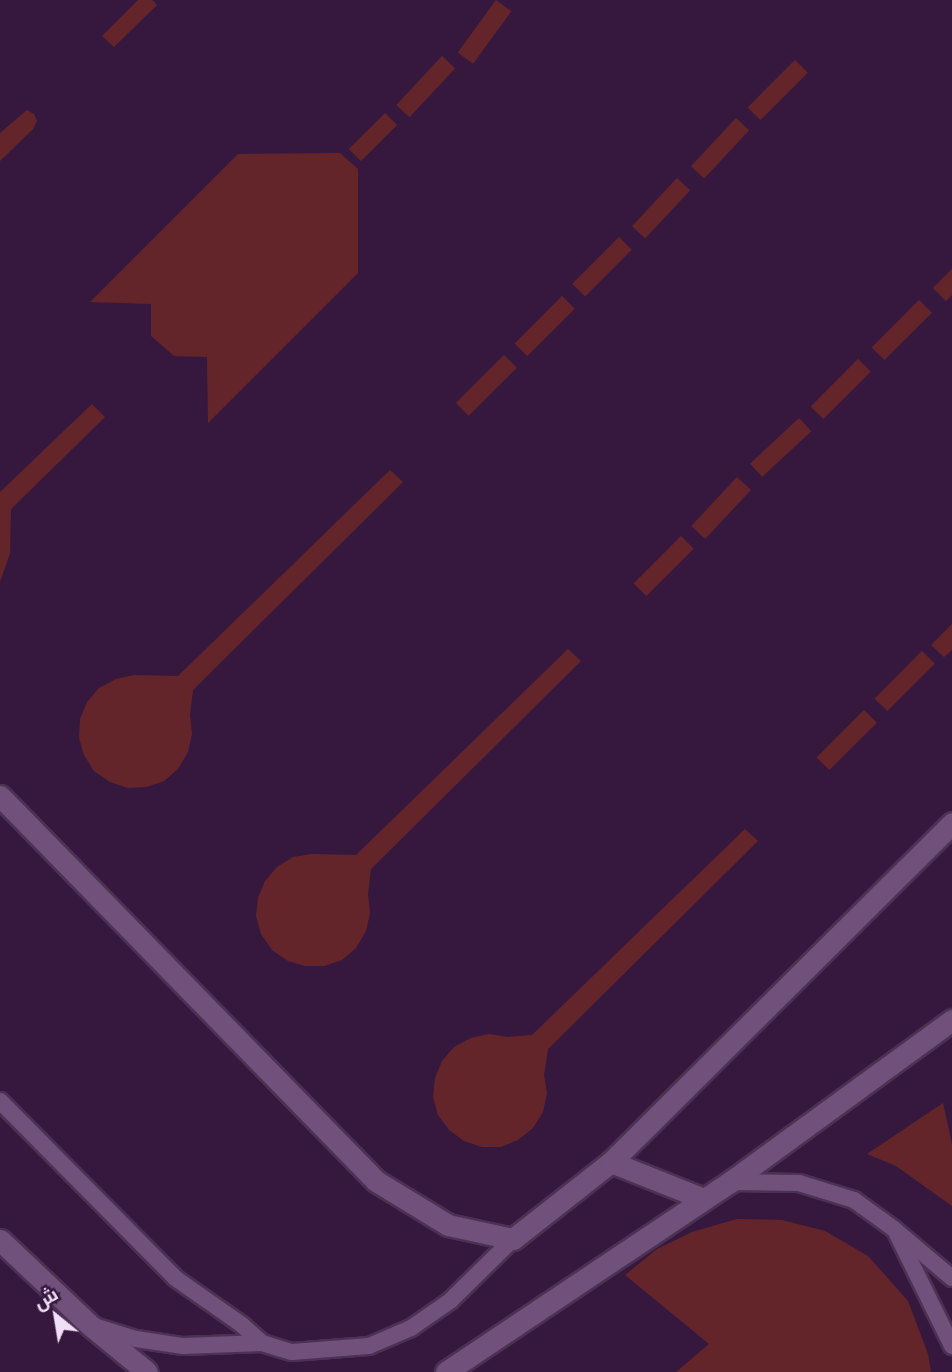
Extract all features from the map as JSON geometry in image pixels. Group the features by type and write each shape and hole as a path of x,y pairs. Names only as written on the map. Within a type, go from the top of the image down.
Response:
{"street":[{"path":"0,796 376,1181 448,1225 513,1239 611,1162 952,823"},
{"path":"446,1372 730,1182 952,1020"},
{"path":"611,1162 704,1199"},
{"path":"0,1240 91,1326 147,1372"}],"lane":[{"path":"0,1101 175,1278 242,1325 262,1343"},
{"path":"730,1182 799,1183 854,1200 894,1229 952,1278"},
{"path":"894,1229 952,1346"},
{"path":"91,1326 136,1339 183,1346 262,1343 292,1352 369,1346 411,1328 450,1301 513,1239"}],"shaded area":[{"path":"138,0 152,0 157,5 114,47 102,36"},
{"path":"496,0 511,11 473,64 458,53"},
{"path":"442,56 455,68 409,117 396,105"},
{"path":"795,60 808,73 760,120 748,107"},
{"path":"27,110 34,114 37,121 33,129 0,161 0,133"},
{"path":"385,113 397,125 361,161 349,149"},
{"path":"736,118 749,130 704,179 691,166"},
{"path":"340,153 358,169 358,273 208,423 207,357 174,356 151,336 151,304 90,302 238,154"},
{"path":"677,178 690,190 645,239 632,226"},
{"path":"619,237 632,250 585,296 572,284"},
{"path":"952,269 952,295 946,301 933,288"},
{"path":"562,296 575,309 527,356 515,343"},
{"path":"919,300 932,313 884,360 872,347"},
{"path":"504,355 517,368 469,416 456,403"},
{"path":"858,359 871,372 823,419 811,406"},
{"path":"92,404 105,417 11,509 10,553 0,582 0,492"},
{"path":"799,418 811,431 762,477 750,464"},
{"path":"390,470 403,482 193,690 190,715 192,734 188,752 178,769 164,781 146,787 128,788 110,782 94,771 84,755 79,738 80,719 87,702 99,688 116,679 134,675 178,676"},
{"path":"737,477 751,490 705,539 691,526"},
{"path":"681,536 694,549 646,596 634,583"},
{"path":"952,624 952,650 944,657 931,645"},
{"path":"568,649 581,661 371,869 368,894 370,913 366,931 356,948 342,960 324,966 305,966 288,961 272,950 261,934 256,916 258,898 265,881 277,867 293,857 312,854 356,855"},
{"path":"922,651 935,664 887,711 875,698"},
{"path":"864,710 877,723 829,770 817,757"},
{"path":"745,829 758,841 548,1049 544,1075 547,1093 543,1112 533,1128 518,1140 501,1147 482,1147 464,1141 449,1130 438,1115 433,1097 435,1078 442,1061 454,1047 471,1038 489,1034 507,1037 532,1035"},
{"path":"943,1103 952,1144 952,1206 896,1166 867,1154"},
{"path":"737,1219 782,1220 825,1231 868,1256 908,1301 928,1354 931,1372 676,1372 709,1344 625,1275 657,1249 692,1232"}]}
